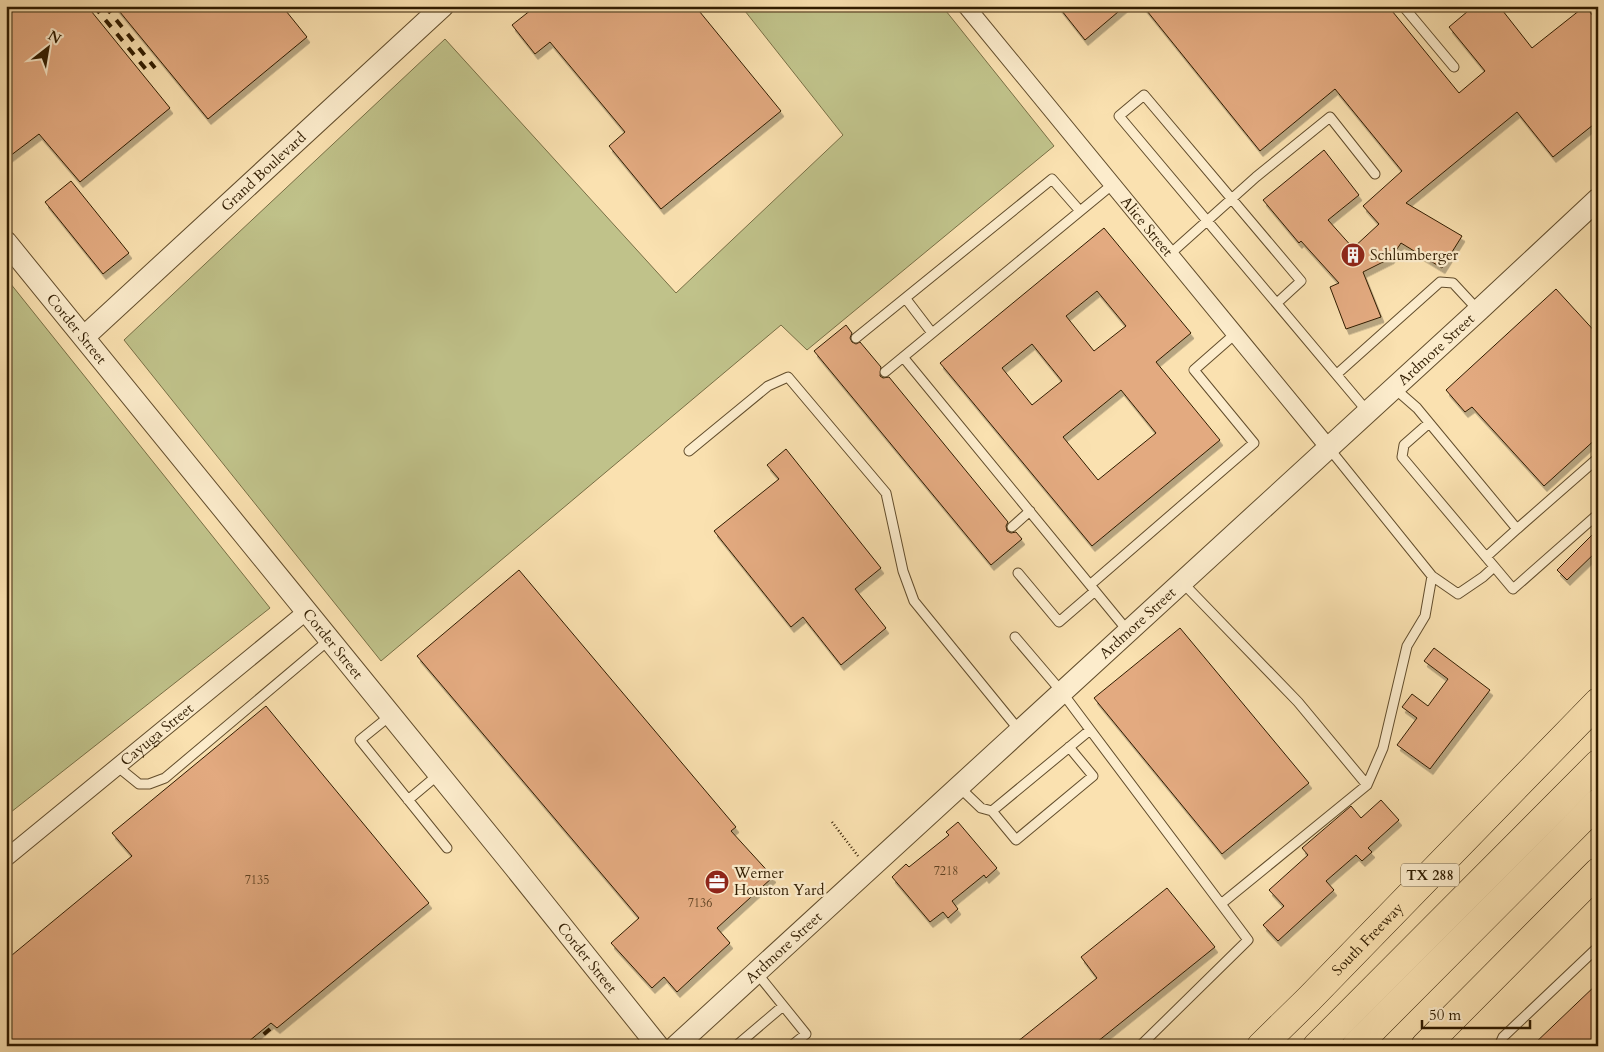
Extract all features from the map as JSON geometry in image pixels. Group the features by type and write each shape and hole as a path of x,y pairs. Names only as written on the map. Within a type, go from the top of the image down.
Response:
{"highway":[{"name":"South Freeway","path":"1261,1046 1598,702"},
{"path":"1316,1046 1598,764"},
{"path":"1356,1046 1598,804"},
{"path":"1425,1046 1598,872"}],"street":[{"name":"Grand Boulevard","path":"84,337 443,6"},
{"name":"Alice Street","path":"966,6 1328,447"},
{"name":"Ardmore Street","path":"676,1046 1598,199"},
{"name":"Corder Street","path":"6,242 330,639 658,1046"},
{"name":"Cayuga Street","path":"6,858 307,611"}],"lane":[{"path":"1403,6 1454,67"},
{"path":"1277,303 1301,281 1144,95 1119,116 1367,411"},
{"path":"1170,254 1231,198 1330,117 1375,174"},
{"path":"856,338 1052,178 1080,211"},
{"path":"885,372 1113,184"},
{"path":"1337,374 1440,282 1452,283 1479,310"},
{"path":"906,298 932,333"},
{"path":"1018,573 1059,622 1092,588 1254,443 1194,370 1235,334"},
{"path":"903,357 1127,630"},
{"path":"689,451 768,386 788,377 886,493 903,571 914,601 1019,730"},
{"path":"1393,387 1417,408 1517,529"},
{"path":"1429,423 1404,445 1402,457 1513,589 1598,514"},
{"path":"1328,447 1432,576 1458,594 1483,578 1494,567"},
{"path":"1486,557 1598,458"},
{"path":"1012,527 1030,512"},
{"path":"1221,904 1367,785 1382,748 1407,646 1425,616 1432,576"},
{"path":"1182,581 1298,702 1367,785"},
{"path":"1015,637 1061,692 1248,940 1140,1046"},
{"path":"118,767 139,784 149,784 165,778 330,639"},
{"path":"391,715 360,740 447,848"},
{"path":"992,811 1090,730"},
{"path":"958,786 981,808 992,811 1016,840 1093,776 1069,746"},
{"path":"408,800 439,774"},
{"path":"1499,1046 1503,1036 1598,947"},
{"path":"756,972 806,1034 791,1046"},
{"path":"736,1046 783,1006"}],"path":[{"path":"832,822 868,869"}],"green space":[{"path":"741,6 942,6 1054,146 807,350 781,325 381,661 124,340 445,39 676,293 843,135"},
{"path":"6,278 270,608 6,816"}],"building":[{"path":"6,6 87,6 170,108 80,182 39,134 6,159"},
{"path":"115,6 282,6 307,37 208,119"},
{"path":"536,6 695,6 781,111 661,209 609,146 625,132 550,42 535,54 512,25"},
{"path":"1058,6 1125,6 1085,40"},
{"path":"1143,6 1388,6 1459,93 1485,71 1449,27 1474,6 1499,6 1532,48 1585,6 1598,22 1598,121 1553,157 1517,112 1406,203 1462,236 1442,268 1401,243 1391,258 1363,272 1381,317 1346,329 1330,287 1339,283 1301,241 1299,243 1263,200 1324,150 1359,195 1328,220 1353,248 1379,224 1363,206 1402,171 1335,89 1260,151"},
{"path":"71,181 129,253 103,274 45,202"},
{"path":"1104,228 1191,333 1156,362 1220,440 1092,546 940,363","holes":["1097,291 1126,326 1094,351 1066,316","1032,344 1062,381 1032,405 1002,368","1121,390 1156,433 1098,480 1063,437"]},
{"path":"1556,289 1598,335 1598,437 1544,486 1472,407 1465,412 1446,390"},
{"path":"846,325 852,333 850,338 852,342 856,344 860,342 881,367 880,376 883,378 889,377 1008,522 1006,526 1007,531 1011,533 1016,532 1022,539 991,565 814,351"},
{"path":"786,449 881,568 855,589 886,628 841,665 803,617 791,627 714,531 779,479 767,465"},
{"path":"1598,529 1598,550 1567,580 1557,570"},
{"path":"519,570 736,827 731,831 773,877 717,928 730,943 677,992 664,977 652,988 611,943 639,918 417,656"},
{"path":"1180,628 1309,783 1222,854 1094,698"},
{"path":"1434,648 1490,690 1430,769 1397,745 1417,718 1402,707 1412,694 1428,706 1448,679 1424,661"},
{"path":"266,706 429,903 277,1028 271,1023 243,1046 6,1046 6,960 132,856 112,833"},
{"path":"1381,800 1399,820 1368,848 1372,852 1362,861 1356,855 1326,881 1334,890 1278,941 1263,925 1284,906 1269,890 1308,855 1302,848 1351,806 1361,818"},
{"path":"958,822 997,868 986,878 984,875 952,901 958,909 948,918 943,912 930,922 892,877 906,864 909,867 949,835 946,832"},
{"path":"1167,888 1215,947 1092,1046 1012,1046 1097,978 1081,957"},
{"path":"1598,983 1598,1046 1532,1046"}],"railway":[{"path":"94,6 149,73"},
{"path":"105,6 155,68"},
{"path":"250,1046 270,1029"}],"place":[{"name":"Schlumberger","path":"1353,255"},
{"name":"Werner Houston Yard","path":"717,882"}]}
